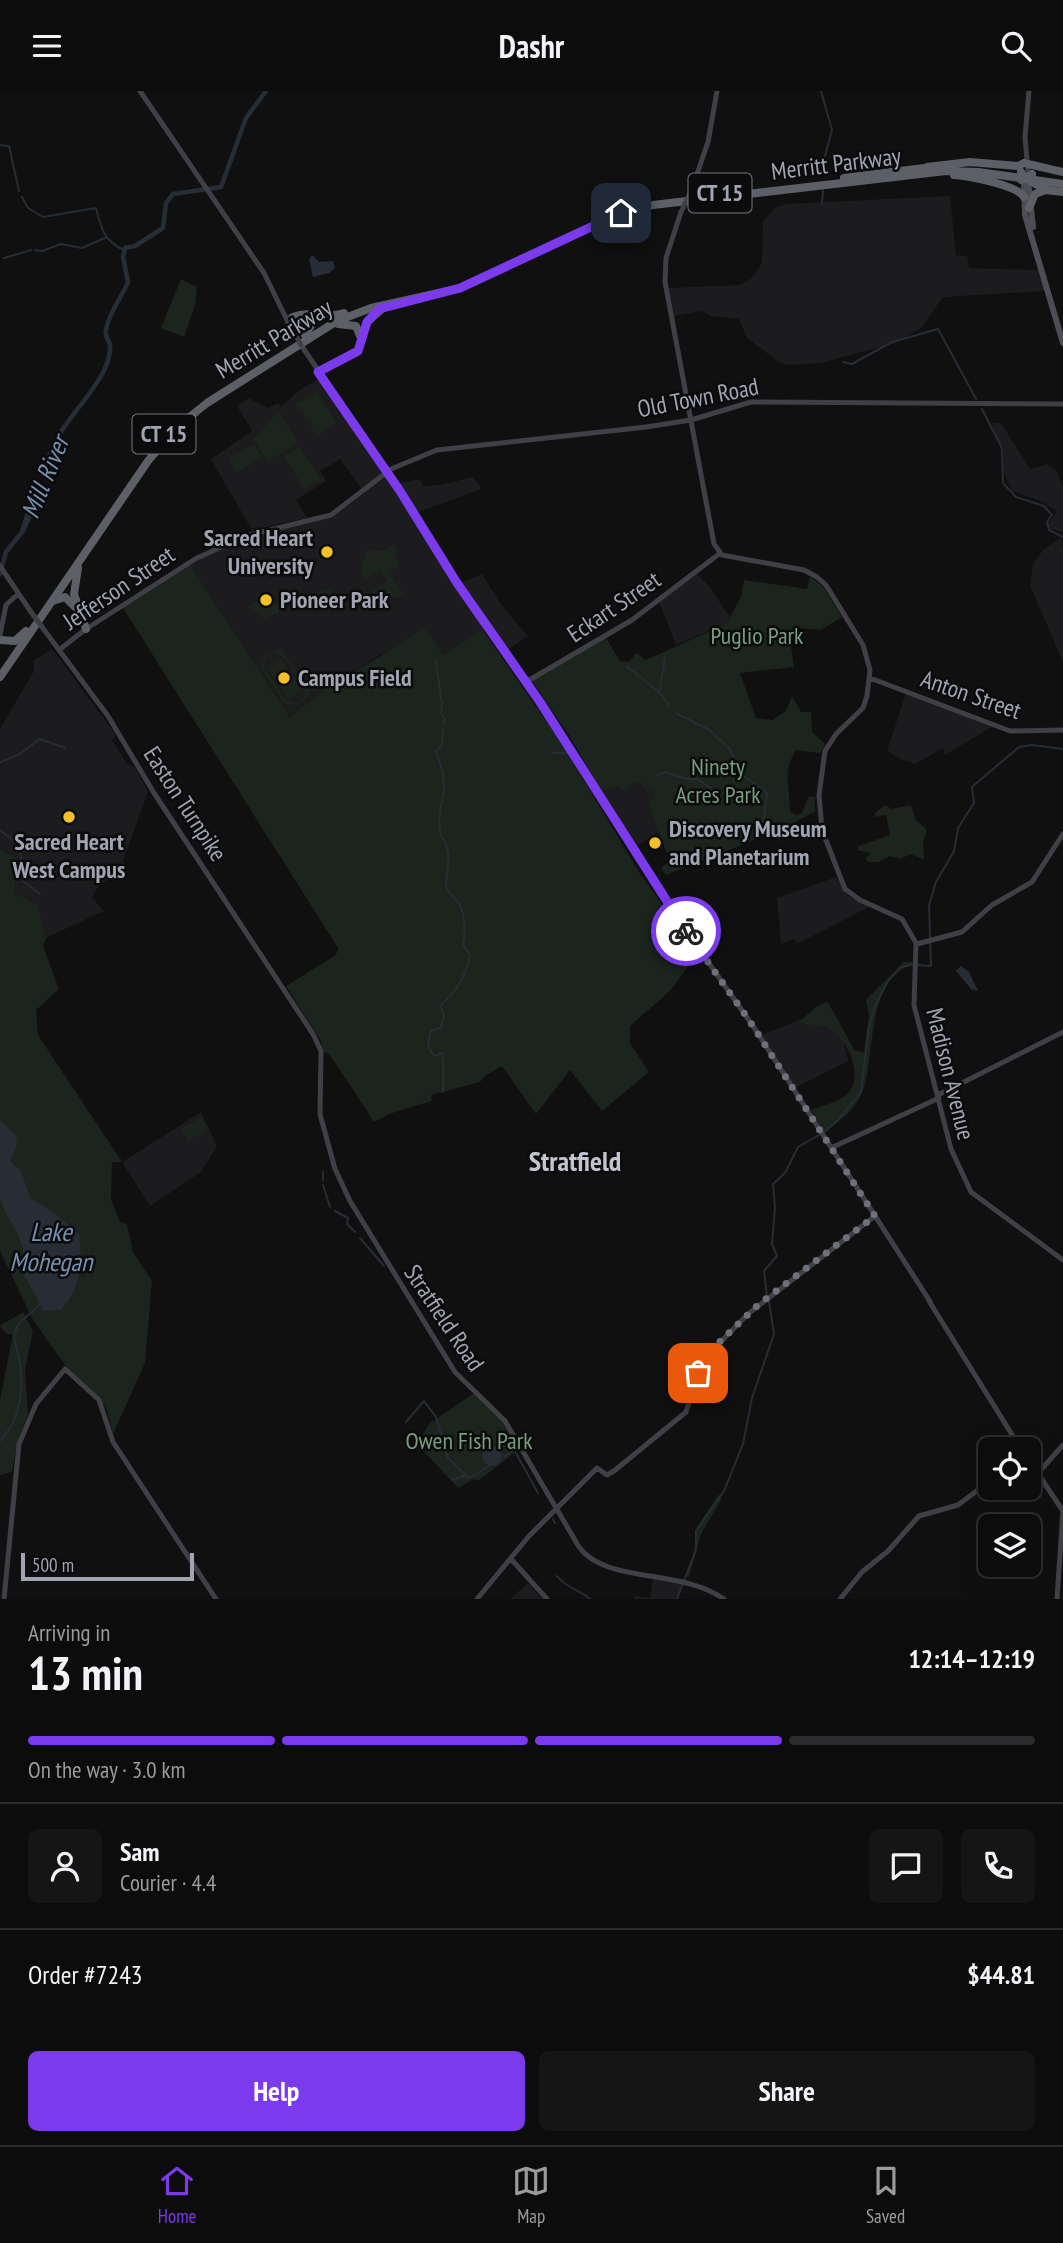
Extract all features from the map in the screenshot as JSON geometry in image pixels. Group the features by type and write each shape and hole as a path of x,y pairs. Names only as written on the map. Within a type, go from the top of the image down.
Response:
{"highway":[{"path":"925,168 970,162 1006,164 1046,190"},
{"name":"Merritt Parkway","path":"1,674 6,661 162,436 294,325 472,279 618,211 642,204 925,168 967,167 1063,183"},
{"name":"Merritt Parkway","path":"1,674 148,461 183,421 244,378 322,329 356,313 460,288 610,218 643,207 967,171 1063,183"},
{"path":"995,183 1011,184 1026,175 1059,171"},
{"path":"906,176 962,176 1019,191 1024,197"},
{"path":"1029,208 1035,194 1046,190 1063,192"},
{"path":"318,372 360,349 366,325 374,313 396,303"},
{"path":"294,325 308,313 336,316 353,310"},
{"path":"322,329 345,323 358,328 359,344 340,360"},
{"path":"86,629 74,584 78,567 92,543"},
{"path":"49,604 60,597 69,598 86,629"},
{"path":"2,637 17,640 30,626"}],"main road":[{"path":"141,91 178,151 208,189 264,273 318,372 387,472 487,628 546,711 655,886 749,1020 1015,1437"},
{"path":"717,91 708,142 669,245 664,272 711,536 719,554 804,570 821,580 863,645 870,678 863,708 836,734 825,751 819,787 821,823 845,889 860,900 902,919 917,944 928,943 962,932 995,903 1032,883 1063,834"},
{"path":"1029,92 1025,215 1063,343"},
{"path":"1026,175 1034,239"},
{"name":"Old Town Road","path":"387,472 443,449 691,420 761,401 809,404 1063,404"},
{"name":"Jefferson Street","path":"59,650 86,629 205,553 247,535 331,515 387,472"},
{"name":"Eckart Street","path":"525,682 632,620 719,554"},
{"name":"Easton Turnpike","path":"1,568 108,716 154,793 313,1034 321,1058"},
{"path":"2,637 5,607 18,594"},
{"name":"Anton Street","path":"870,678 1005,730 1024,733 1063,730"},
{"name":"Madison Avenue","path":"917,944 914,1005 951,1149 971,1192 1063,1260"},
{"path":"831,1148 1063,1032"},
{"name":"Stratfield Road","path":"321,1058 320,1114 335,1168 345,1190 455,1372 499,1412 581,1550 597,1563 615,1570 685,1581 724,1599"},
{"path":"477,1599 556,1509 597,1468 607,1475 686,1412 702,1360 767,1298 875,1216"},
{"path":"4,1599 19,1444 36,1404 65,1369 99,1401 113,1442 216,1599"},
{"path":"1041,1470 1063,1445"},
{"path":"1041,1472 1063,1503"},
{"path":"1041,1473 1063,1511 1057,1599"},
{"path":"840,1599 862,1571 888,1551 919,1516 958,1505 978,1490"},
{"path":"511,1559 547,1599"}],"shaded area":[{"path":"950,196 956,255 967,256 969,268 1038,270 1045,291 943,297 921,328 895,343 821,363 788,365 779,362 747,338 739,319 711,316 702,311 674,316 668,288 741,285 752,278 762,263 763,221 775,208 786,204"},
{"name":"Sacred Heart University","path":"319,379 392,485 420,479 423,486 441,485 472,477 478,483 481,489 416,513 458,584 482,574 500,603 528,636 504,652 486,627 443,655 423,628 393,651 381,654 340,682 334,681 290,717 190,564 242,539 332,517 365,493 340,459 320,471 326,481 296,500 307,518 252,530 211,459 252,431 237,406 249,398 267,408 278,403 281,407 301,389"},
{"path":"993,423 1001,423 1030,469 1047,464 1056,470 1063,487 1063,532 1051,529 1048,525 1057,511 1041,501 1012,491 1004,472 1004,448 993,432"},
{"path":"1061,538 1063,662 1030,585 1033,564 1043,550"},
{"path":"697,574 709,586 730,617 726,624 676,645 659,602"},
{"name":"Sacred Heart West Campus","path":"52,649 116,735 112,740 127,764 135,767 148,792 123,861 127,867 99,885 92,898 104,911 46,938 38,906 15,893 17,858 0,848 0,729 34,671 33,661"},
{"path":"906,693 992,727 945,755 943,748 915,764 901,759 887,751"},
{"path":"638,767 654,795 648,805 659,832 633,848 597,786"},
{"path":"836,877 847,895 869,907 797,944 794,939 781,944 777,898"},
{"path":"829,1008 841,1030 848,1061 795,1088 762,1035"},
{"path":"201,1112 217,1146 201,1172 150,1206 122,1162"},
{"path":"653,1578 684,1583 677,1599 634,1599 634,1596 650,1598"},
{"path":"528,1583 542,1599 510,1599"}],"green space":[{"path":"181,279 197,287 195,305 184,337 161,328"},
{"path":"317,391 337,423 317,436 296,404"},
{"path":"278,410 298,443 268,461 254,440"},
{"path":"254,444 262,457 236,473 229,460"},
{"path":"300,446 321,480 304,489 284,456"},
{"path":"393,544 398,552 394,555 400,565 390,572 405,597 388,597 388,594 375,596 371,591 387,581 380,570 365,581 360,573 366,551 382,551"},
{"path":"190,564 290,717 334,681 340,682 424,627 443,655 482,629 559,739 639,872 697,954 670,991 630,1026 630,1043 649,1072 602,1111 570,1070 536,1114 502,1066 480,1082 431,1095 432,1101 389,1114 374,1122 330,1055 323,1051 321,1041 286,986 336,955 338,948 123,608"},
{"name":"Ninety Acres Park","path":"810,577 823,586 842,617 821,630 799,628 789,633 794,667 740,673 756,718 773,720 786,711 792,696 801,712 811,712 812,732 825,744 820,753 796,750 789,766 788,780 790,812 797,815 802,813 809,796 815,797 815,811 789,826 666,875 661,868 670,861 648,805 654,795 643,777 651,796 640,782 636,781 625,790 616,786 601,791 569,735 532,681 606,638 620,661 629,662 636,653 646,660 726,624 741,597 744,580 807,589"},
{"path":"325,588 332,591 333,600 312,612 306,610 305,600"},
{"name":"Pioneer Park","path":"264,593 284,609 265,619 248,608"},
{"path":"281,648 311,694 297,706 283,702 261,668 265,654","holes":["275,653 290,665 302,685 304,697 298,703 286,700 265,669 265,659"]},
{"name":"Campus Field","path":"281,658 302,690 288,699 267,667"},
{"path":"885,805 892,809 911,805 916,820 927,830 923,842 924,860 911,854 900,859 890,856 879,862 867,862 866,858 871,853 857,850 859,846 890,835 886,815 875,817 875,813"},
{"path":"0,848 17,858 15,893 38,905 46,938 43,946 59,989 36,1010 38,1035 122,1162 112,1162 111,1199 120,1222 127,1224 133,1252 152,1281 145,1363 113,1434 107,1410 99,1398 67,1368 32,1318 0,1251"},
{"path":"904,962 912,962 912,965 897,973 886,986 879,1002 862,1093 851,1110 825,1133 811,1110 846,1095 852,1088 854,1068 847,1047 833,1031 799,1022 817,1006 828,1002 855,1051 864,1052 869,1015 866,1000"},
{"path":"201,1118 208,1129 188,1141 181,1129"},
{"path":"23,1312 33,1331 25,1370 28,1414 17,1443 12,1472 0,1475 0,1400 12,1334 6,1334 0,1326"},
{"name":"Owen Fish Park","path":"474,1393 499,1415 519,1449 478,1481 474,1479 458,1488 417,1444 429,1424"},
{"path":"719,1494 721,1500 701,1534 689,1577 686,1576 695,1547 695,1530"}],"water":[{"path":"312,255 319,262 333,261 335,268 329,273 313,277 309,259"},
{"path":"961,966 969,972 978,991 971,989 956,971"},
{"name":"Lake Mohegan","path":"0,1120 16,1136 17,1145 10,1161 21,1171 30,1198 52,1211 79,1234 81,1254 76,1285 67,1303 60,1310 44,1311 21,1269 24,1259 21,1241 0,1198"},
{"path":"492,1446 499,1449 502,1456 499,1463 492,1466 485,1463 482,1456 485,1449"}],"waterway":[{"name":"Mill River","path":"47,462 57,438 103,373 109,357 106,334 108,323 128,282 123,257 125,248 135,246 163,228 166,203 173,194 221,187 246,118 266,91"},
{"path":"820,175 832,130 821,91"},
{"path":"0,145 9,146 19,191"},
{"path":"822,204 823,190"},
{"path":"22,197 28,208 43,217 96,208 105,234 112,243 124,250"},
{"path":"35,250 42,251 61,244 82,248 105,238"},
{"path":"4,258 31,250"},
{"path":"843,362 852,364 892,342 938,329 976,399"},
{"path":"982,409 1002,448 1003,483 1016,497 1044,506 1052,515 1047,522 1049,530 1063,537"},
{"name":"Mill River","path":"0,574 6,552 22,532 37,483"},
{"path":"23,531 39,496 37,484"},
{"path":"660,690 665,657"},
{"path":"436,661 441,713 445,720 443,724"},
{"path":"626,666 658,691 669,705"},
{"path":"676,713 709,730 729,748 744,776 767,793 764,818 755,838"},
{"path":"443,728 442,745 436,751 443,773 444,790"},
{"path":"0,762 18,755 40,739 65,748"},
{"path":"918,965 931,966 929,905 936,882 954,851 958,828 974,803 972,787 1019,747 1032,745 1063,749"},
{"path":"553,753 566,753"},
{"path":"656,776 666,772 686,779 697,779 718,793 746,794 754,787"},
{"path":"444,791 439,826 446,842"},
{"path":"0,830 20,846 23,881 40,894"},
{"path":"443,1057 442,1053 435,1056 430,1049 428,1044 431,1031 441,1028 444,1015 440,1006 460,983 470,955 463,945 465,929 462,912 446,887 446,844"},
{"path":"824,1132 838,1120 861,1092 869,1027 875,1006 888,981 900,968 913,964"},
{"path":"443,1059 443,1092"},
{"path":"767,1297 764,1271 777,1256 772,1244 775,1207 773,1184 785,1173 798,1147 819,1135"},
{"path":"323,1172 323,1180"},
{"path":"323,1185 330,1207"},
{"path":"335,1211 348,1218 347,1224 355,1232"},
{"path":"360,1238 384,1266"},
{"path":"677,1599 696,1550 696,1531 724,1491 743,1444 752,1398 774,1334 769,1302"},
{"name":"Mill River","path":"0,1441 13,1422 20,1400 21,1376 15,1332 20,1323 40,1304"},
{"path":"406,1422 424,1401 436,1417 448,1458"},
{"path":"511,1444 538,1493"},
{"path":"504,1457 513,1451"},
{"path":"449,1459 469,1478 489,1466"},
{"path":"452,1480 464,1476"},
{"path":"553,1519 555,1523"},
{"path":"557,1576 590,1599"}],"way so far":[{"path":"686,931 749,1020 875,1216 759,1304 707,1354 698,1373"}],"place":[{"name":"Sacred Heart University","path":"327,552"},
{"name":"Pioneer Park","path":"266,600"},
{"name":"Campus Field","path":"284,678"},
{"name":"Sacred Heart West Campus","path":"69,817"},
{"name":"Discovery Museum and Planetarium","path":"655,843"}],"district":[{"name":"Stratfield","path":"575,1161"}],"route":[{"path":"621,213 460,288 379,309 367,322 363,343 358,351 318,372 400,491 457,583 461,585 546,711 649,877 686,931"}],"park label":[{"name":"Puglio Park","path":"757,636"}]}
